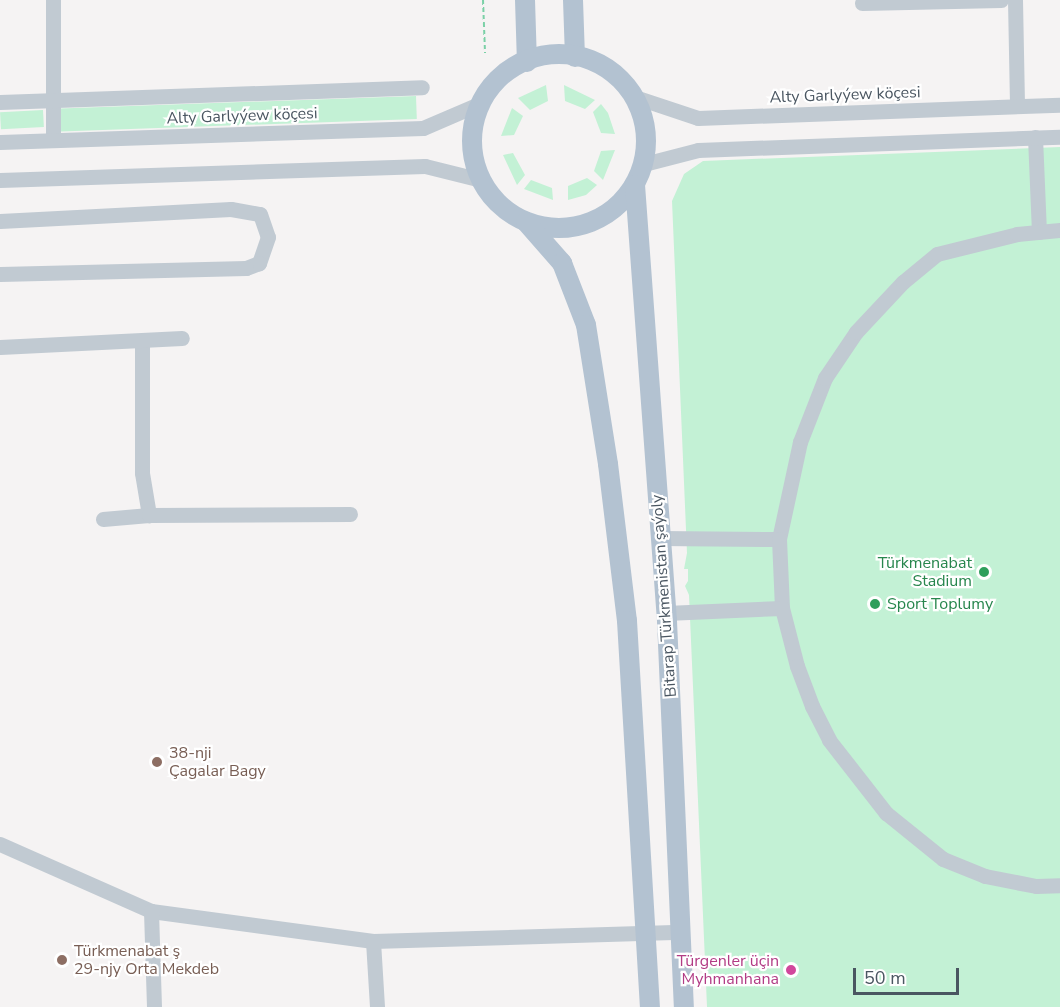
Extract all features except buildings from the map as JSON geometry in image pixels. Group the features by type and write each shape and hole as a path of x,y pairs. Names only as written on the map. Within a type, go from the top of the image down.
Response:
{"main road":[{"path":"525,0 527,62"},
{"path":"573,0 575,57"},
{"path":"526,222 550,228 591,222 619,204 635,185 644,164 644,118 635,98 617,76 593,61 564,54 527,62 507,72 481,103 473,128 473,146 481,180 500,204 526,222 562,263 586,325 627,621 650,1007"},
{"name":"Bitarap Türkmenistan şaýoly","path":"635,185 666,613 684,1007"}],"street":[{"path":"53,0 53,140"},
{"path":"862,3 1001,0"},
{"path":"1015,0 1017,106"},
{"path":"0,102 422,87"},
{"name":"Alty Garlyýew köçesi","path":"635,98 698,118 1060,105"},
{"name":"Alty Garlyýew köçesi","path":"0,142 423,128 481,103"},
{"path":"1035,137 1039,232"},
{"path":"644,164 698,150 1060,137"},
{"path":"0,180 425,166 481,180"},
{"path":"0,221 231,209 260,214 268,237 259,263 246,268 0,273"},
{"path":"1060,231 1017,234 937,254 903,282 856,332 825,378 800,442 779,538 782,608 796,666 829,740 886,813 944,859 985,876 1036,886 1060,885"},
{"path":"0,348 182,338"},
{"path":"142,341 142,473 149,515"},
{"path":"103,519 149,515 350,514"},
{"path":"660,538 779,538"},
{"path":"666,613 782,608"},
{"path":"0,844 151,911 374,941 682,932"},
{"path":"151,911 154,1007"},
{"path":"374,941 377,1007"}],"path":[{"path":"483,0 485,52"}],"green space":[{"path":"546,85 548,101 530,110 518,98"},
{"path":"564,85 595,100 585,109 565,101"},
{"path":"416,96 417,119 61,131 60,108"},
{"path":"601,104 608,113 615,134 601,133 593,112"},
{"path":"512,108 523,116 514,135 501,136"},
{"path":"43,110 44,127 1,129 0,112"},
{"name":"Sport Toplumy","path":"1060,147 1060,1007 707,1007 689,595 685,586 688,581 688,569 684,569 687,553 672,201 684,174 703,161"},
{"path":"615,150 603,180 594,171 601,151"},
{"path":"513,153 525,175 517,185 503,155"},
{"path":"587,178 597,185 586,195 568,200 568,186"},
{"path":"531,180 552,188 553,200 524,189"}],"place":[{"name":"Türkmenabat Stadium","path":"984,572"},
{"name":"Sport Toplumy","path":"875,604"},
{"name":"38-nji Çagalar Bagy","path":"157,762"},
{"name":"Türkmenabat ş 29-njy Orta Mekdeb","path":"62,960"},
{"name":"Türgenler üçin Myhmanhana","path":"791,970"}]}
